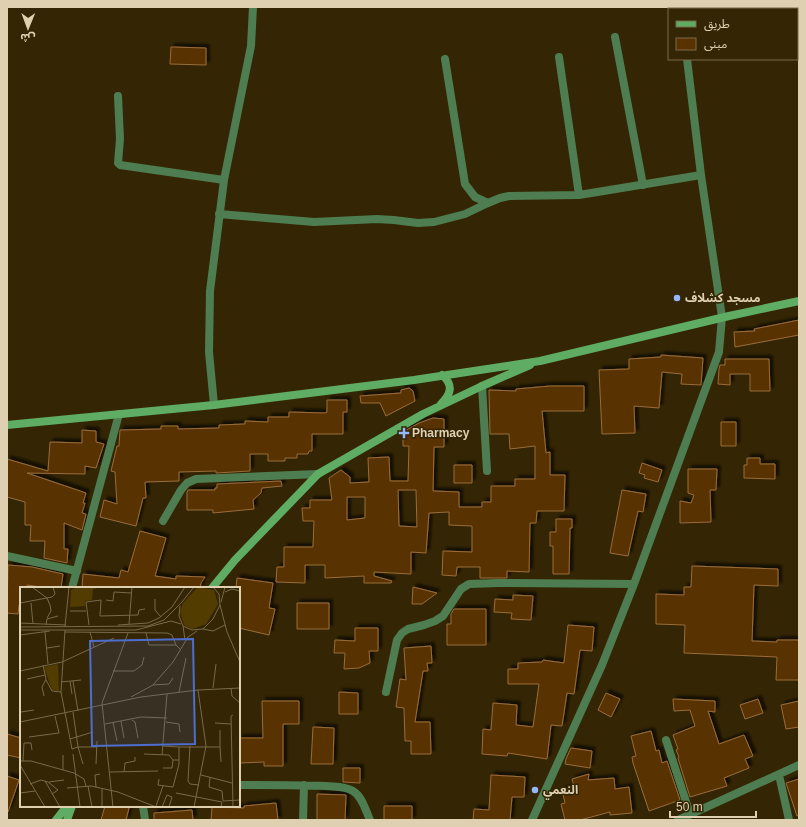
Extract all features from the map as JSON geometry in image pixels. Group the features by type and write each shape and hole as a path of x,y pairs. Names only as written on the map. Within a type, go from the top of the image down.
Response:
{"main road":[{"path":"7,425 214,405 540,361 799,301"},
{"path":"213,587 234,560 318,474 423,414 540,361"},
{"path":"439,406 446,399 450,388 449,383 442,375"},
{"path":"56,820 66,807"},
{"path":"67,820 72,807"}],"street":[{"path":"214,405 209,352 210,291 224,180 251,46 253,7"},
{"path":"615,37 643,185"},
{"path":"559,57 579,195"},
{"path":"445,59 465,184 475,197 488,203"},
{"path":"532,820 602,665 634,584 719,352 722,318 701,175 687,60"},
{"path":"118,96 120,139 118,163 224,180"},
{"path":"219,214 314,222 377,219 418,223 434,222 465,214 500,198 509,196 579,195 701,175"},
{"path":"482,386 487,471"},
{"path":"72,587 119,414"},
{"path":"163,521 181,490 187,483 196,479 318,474"},
{"path":"7,556 77,571"},
{"path":"386,692 397,640 402,633 408,629 424,626 443,616 461,589 469,584 499,582 634,584"},
{"path":"666,740 690,814"},
{"path":"678,820 799,765"},
{"path":"779,774 789,820"},
{"path":"240,785 304,785 346,788 354,791 362,802 370,820"},
{"path":"303,820 304,785"},
{"path":"143,807 145,820"}],"building":[{"path":"171,47 206,48 206,65 170,64"},
{"path":"799,320 799,335 735,347 734,332 755,331 754,329"},
{"path":"661,355 703,358 701,385 681,384 682,374 662,372 659,408 634,406 635,433 602,434 599,370 629,369 629,359 661,357"},
{"path":"725,359 769,359 770,391 750,391 750,374 730,374 730,385 718,384 720,365 725,365"},
{"path":"550,386 584,386 584,411 542,411 546,453 550,452 550,475 565,475 564,511 537,511 536,523 530,523 529,572 507,571 507,578 480,578 480,567 457,567 456,576 442,575 443,551 472,552 472,526 449,525 449,512 429,513 426,553 411,552 411,574 374,572 374,576 392,581 391,583 364,583 364,576 325,578 325,565 305,565 305,583 276,582 277,567 284,567 284,547 313,547 314,521 303,521 302,508 310,508 310,500 332,500 329,478 341,470 350,477 350,483 369,482 368,458 389,457 390,481 408,481 409,446 403,446 403,432 419,423 433,418 444,419 444,447 434,447 433,491 459,492 459,507 482,507 482,502 491,502 491,486 515,486 515,479 535,479 535,446 510,449 509,434 490,434 489,390 516,391 516,389","holes":["398,490 416,490 417,527 399,526","347,497 365,497 365,518 347,520"]},
{"path":"409,388 413,391 415,401 386,416 380,403 361,403 360,396 401,393 401,390"},
{"path":"327,400 347,400 347,412 343,412 343,434 312,434 312,451 309,451 308,454 297,454 297,458 285,458 285,461 268,461 268,454 250,454 250,471 216,473 216,471 179,472 179,481 145,482 146,498 143,498 136,526 100,517 104,500 117,504 115,472 111,471 117,446 119,446 120,430 161,429 161,426 178,426 178,429 219,428 219,425 245,424 245,421 268,422 268,417 289,417 289,412 325,413 327,412"},
{"path":"721,422 736,422 736,446 721,446"},
{"path":"82,430 96,431 96,442 104,444 96,468 85,466 85,474 27,473 86,493 82,513 86,514 82,530 64,523 64,549 68,549 67,563 44,558 45,541 30,541 31,525 25,525 25,502 7,497 7,459 48,471 50,442 82,443"},
{"path":"747,458 760,458 760,464 775,464 775,479 744,478 744,465 747,465"},
{"path":"642,463 662,470 658,482 644,478 645,475 639,473"},
{"path":"454,465 472,465 472,483 454,483"},
{"path":"688,469 717,469 716,490 710,490 711,522 680,523 680,501 691,503 694,495 688,493"},
{"path":"281,481 282,486 262,488 261,493 253,500 254,509 213,513 213,510 187,510 188,490 215,490 215,488 217,488 217,484"},
{"path":"622,490 646,494 643,512 638,511 628,556 610,553"},
{"path":"556,519 572,519 572,528 570,528 569,574 553,574 553,546 550,546 550,532 556,532"},
{"path":"140,531 166,538 155,576 176,579 176,576 205,577 200,587 82,587 83,574 119,578 121,570 128,572"},
{"path":"8,565 32,567 63,574 61,587 27,585 27,587 20,587 20,605 18,614 7,613"},
{"path":"692,566 778,569 778,586 754,585 752,641 777,642 777,640 799,640 799,680 776,680 777,657 684,653 685,625 656,624 656,594 684,595 684,587 691,587"},
{"path":"237,578 273,583 269,608 275,609 269,635 240,628 240,587 236,587"},
{"path":"413,587 437,593 422,604 412,604"},
{"path":"513,595 533,596 531,620 511,619 512,613 494,612 495,599 513,600"},
{"path":"297,603 329,603 329,629 297,629"},
{"path":"454,609 486,609 486,645 447,645 447,624 451,624 451,614"},
{"path":"568,625 594,627 592,651 580,650 574,694 567,693 562,726 551,725 547,759 508,753 507,756 482,754 483,729 491,730 493,703 517,705 516,725 533,727 539,684 508,684 508,669 518,669 518,663 542,662 543,660 564,663"},
{"path":"355,628 378,628 378,651 369,651 370,663 359,668 344,669 345,653 334,653 335,640 355,641"},
{"path":"431,646 432,663 427,663 428,671 423,671 415,722 430,722 431,754 411,754 411,741 405,741 404,708 396,707 400,679 406,680 404,648"},
{"path":"339,692 358,693 358,714 339,714"},
{"path":"606,693 620,699 611,717 598,710"},
{"path":"673,699 715,701 715,712 708,711 719,744 744,735 753,756 745,759 749,768 724,778 727,786 690,797 678,758 679,757 676,750 678,749 673,735 695,726 690,710 674,711"},
{"path":"758,699 763,713 745,719 740,705"},
{"path":"262,701 299,701 299,724 283,724 283,766 264,766 264,762 240,763 240,738 263,738"},
{"path":"799,701 799,727 786,729 781,705"},
{"path":"313,727 334,728 333,764 311,764"},
{"path":"651,731 656,751 659,750 662,763 667,761 680,800 649,811 633,763 632,757 636,756 631,736"},
{"path":"7,734 20,738 20,758 7,755"},
{"path":"571,748 592,751 590,768 565,764"},
{"path":"343,768 360,768 360,783 343,782"},
{"path":"589,774 588,780 614,778 615,789 629,787 632,813 610,815 610,812 580,820 565,820 561,804 565,803 562,790 574,786 572,779"},
{"path":"491,775 525,777 524,797 512,797 510,820 473,820 474,809 489,810"},
{"path":"7,776 19,780 8,812 7,811"},
{"path":"799,779 799,815 797,816 786,783"},
{"path":"317,794 346,795 345,820 317,820"},
{"path":"276,803 278,820 211,820 212,807 244,808 244,806"},
{"path":"384,806 412,806 412,820 384,820"},
{"path":"105,807 129,808 126,820 101,820"},
{"path":"192,810 193,820 154,820 154,813"}],"place":[{"name":"مسجد كشلاف","path":"677,298"},
{"name":"Pharmacy","path":"404,433"},
{"name":"النعمي","path":"535,790"}]}
